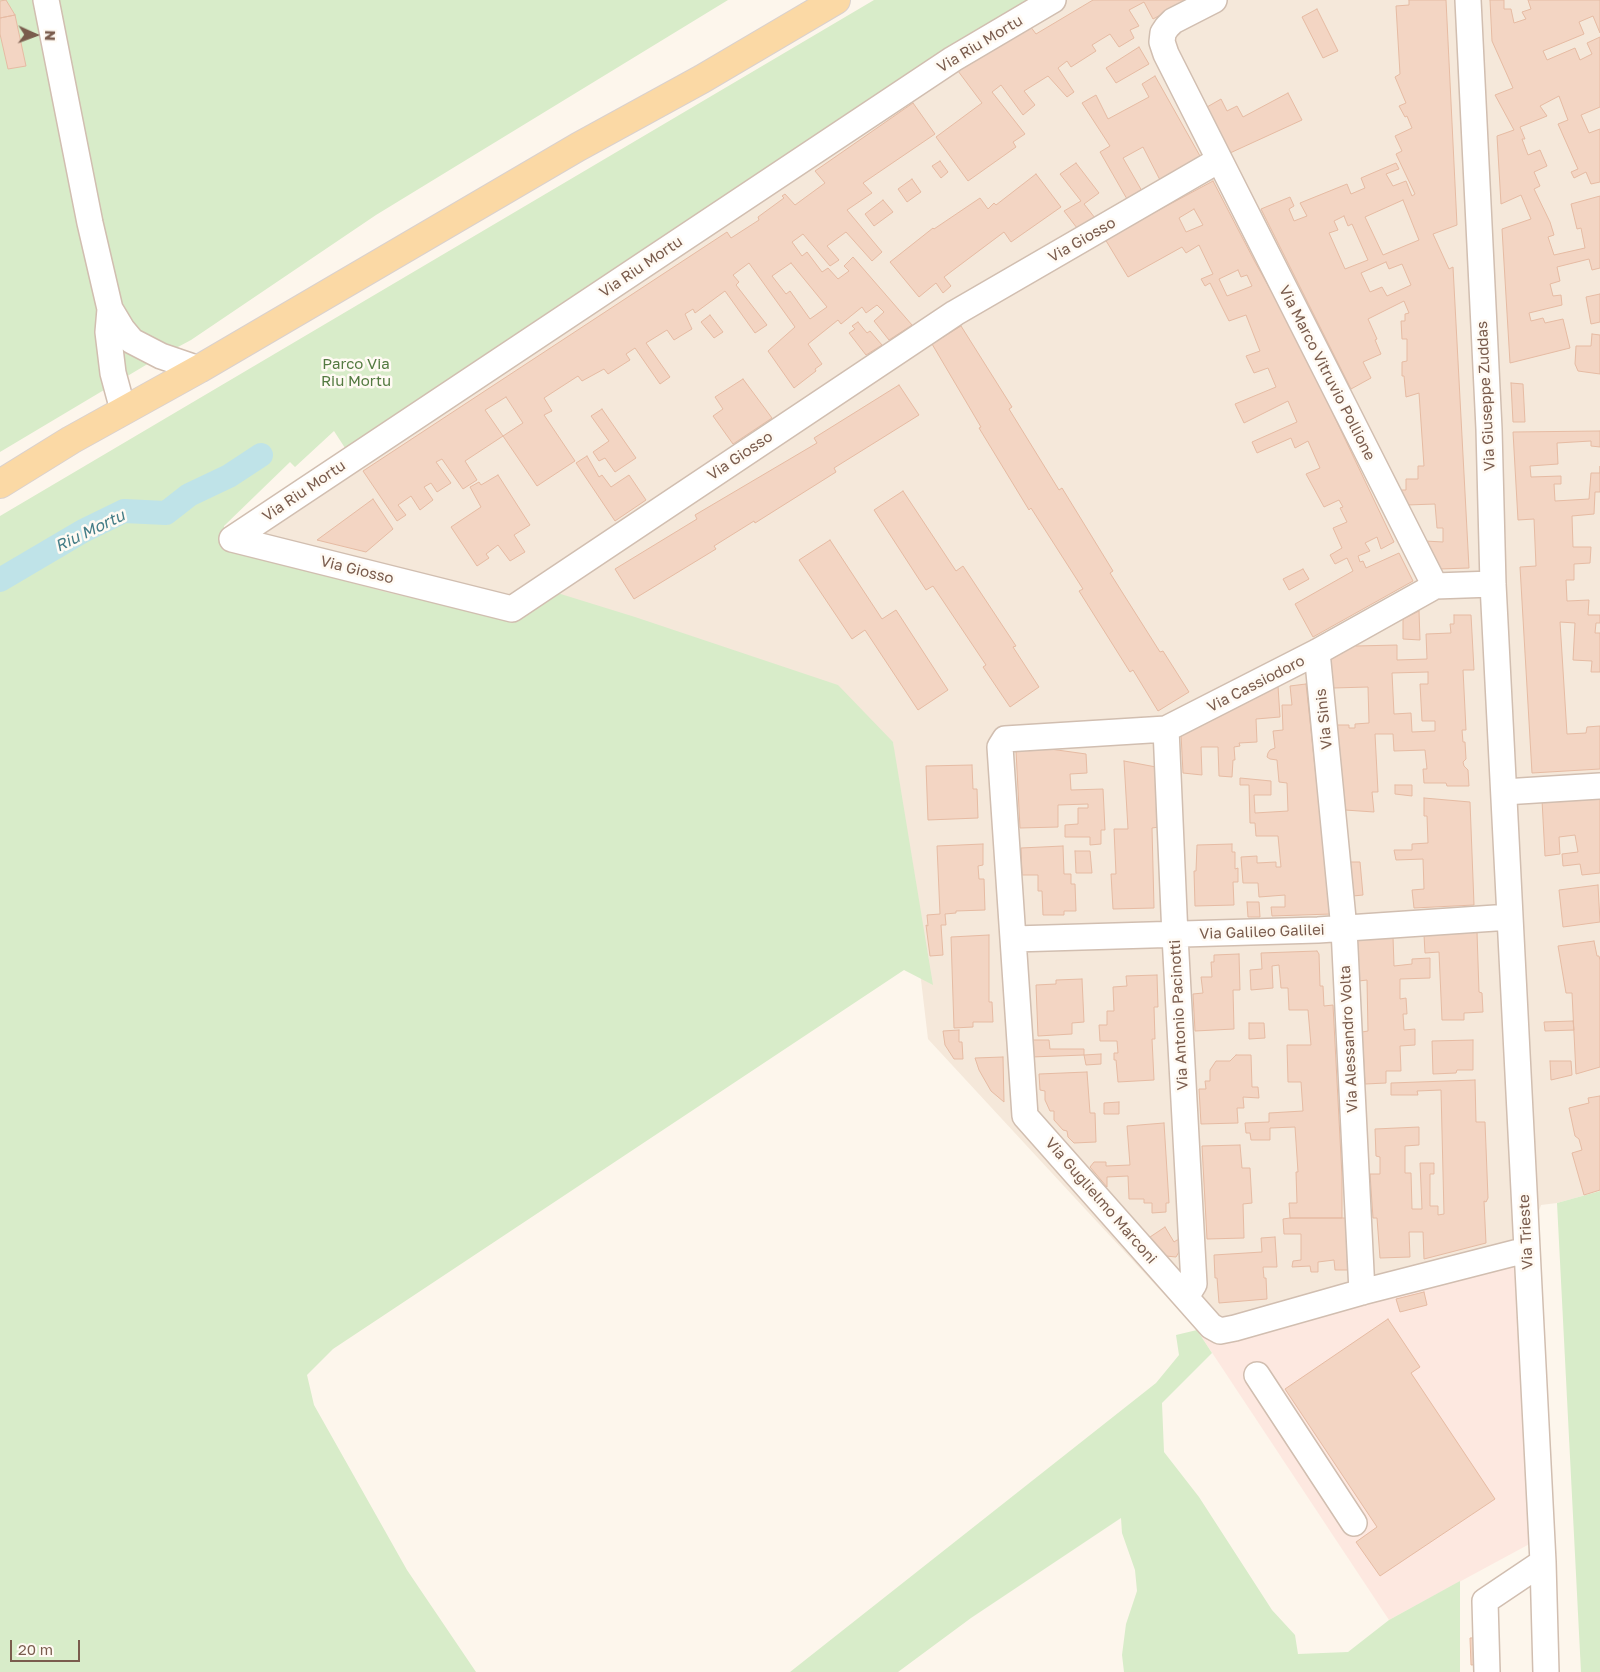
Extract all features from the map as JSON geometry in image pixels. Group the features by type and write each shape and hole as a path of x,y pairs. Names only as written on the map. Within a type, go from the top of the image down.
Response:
{"main road":[{"path":"0,484 71,440 199,368 578,147 702,79 836,0"}],"street":[{"path":"46,0 90,223 110,308 122,329 132,341 161,356 199,368"},
{"name":"Via Riu Mortu","path":"232,539 945,64 1053,0"},
{"name":"Via Marco Vitruvio Pollione","path":"1214,0 1172,21 1163,33 1162,42 1166,54 1435,586"},
{"name":"Via Giuseppe Zuddas","path":"1468,0 1488,420 1493,584 1504,792"},
{"name":"Via Giosso","path":"232,539 512,609 947,319 1219,160"},
{"path":"110,308 108,332 113,373 123,410"},
{"name":"Via Cassiodoro","path":"1005,739 1166,729 1317,652 1435,586 1493,584"},
{"name":"Via Sinis","path":"1317,652 1331,786"},
{"name":"Via Antonio Pacinotti","path":"1166,729 1174,936 1194,1284 1186,1298"},
{"name":"Via Guglielmo Marconi","path":"1005,739 1000,746 1025,1116 1211,1326 1220,1331 1526,1250"},
{"name":"Via Alessandro Volta","path":"1331,786 1344,929 1362,1292"},
{"path":"1504,792 1600,786"},
{"name":"Via Trieste","path":"1504,792 1543,1562 1546,1672"},
{"name":"Via Galileo Galilei","path":"1014,939 1174,936 1344,929 1510,917"},
{"path":"1258,1375 1354,1523"},
{"path":"1486,1672 1485,1601 1543,1562"}],"shaded area":[{"path":"1043,0 1600,0 1600,1191 1557,1203 1541,1205 1526,1250 1197,1330 928,1039 893,743 504,649 202,561"},
{"path":"1526,1250 1535,1541 1389,1620 1197,1330"}],"green space":[{"path":"0,0 728,0 376,215 191,340 0,452"},
{"name":"Parco Via Riu Mortu","path":"874,0 1056,0 345,448 334,431 295,467 290,462 224,526 225,545 243,554 386,592 509,620 551,591 838,685 893,742 933,985 904,970 333,1349 307,1375 314,1405 407,1570 476,1672 0,1672 0,516"},
{"path":"1600,1191 1600,1672 1581,1672 1557,1203"},
{"path":"1197,1330 1212,1353 1162,1403 1164,1452 1199,1497 1272,1610 1295,1635 1298,1654 1348,1652 1389,1620 1460,1581 1460,1672 1124,1672 1122,1655 1126,1624 1137,1591 1135,1570 1122,1533 1121,1518 971,1618 898,1672 790,1672 1156,1383 1179,1355 1176,1335"}],"building":[{"path":"6,0 15,15 0,18 0,1"},
{"path":"1093,0 1189,0 1153,19 1144,2 1129,10 1139,26 1130,30 1134,38 1119,47 1110,34 1092,45 1096,51 1071,67 1067,61 1058,68 1074,92 1067,97 1048,76 1024,91 1035,105 1023,115 1001,85 992,92 1025,134 1013,142 1016,147 968,181 936,137 982,103 958,71 991,47 1030,26 1036,34"},
{"path":"1409,0 1446,0 1457,225 1433,234 1449,269 1453,267 1469,568 1439,569 1425,541 1443,542 1443,528 1437,528 1435,504 1407,505 1400,490 1406,490 1406,479 1418,479 1418,466 1424,466 1419,393 1406,397 1404,376 1402,376 1402,362 1407,361 1407,339 1402,339 1401,321 1405,321 1405,314 1409,313 1404,301 1368,319 1381,354 1363,362 1371,378 1351,389 1261,209 1290,197 1294,206 1289,209 1294,221 1307,216 1300,203 1347,184 1351,194 1365,188 1361,178 1396,163 1399,169 1386,174 1393,186 1406,181 1412,196 1415,194 1396,154 1402,151 1395,136 1412,128 1407,116 1405,117 1399,106 1406,103 1395,77 1400,74 1396,6 1409,5","holes":["1403,200 1419,240 1383,255 1365,217","1344,216 1348,226 1352,224 1368,260 1345,269 1329,233 1338,230 1334,221","1386,262 1389,269 1402,264 1411,285 1387,296 1382,287 1370,292 1361,273"]},
{"path":"1490,0 1504,0 1504,9 1511,9 1514,23 1526,19 1522,12 1531,9 1528,0 1600,0 1600,33 1593,16 1579,22 1584,34 1543,51 1547,60 1575,48 1580,60 1592,54 1587,43 1600,37 1600,107 1581,115 1589,133 1600,129 1600,182 1591,184 1586,172 1574,178 1571,172 1578,169 1558,124 1568,120 1559,96 1540,106 1547,116 1520,127 1525,139 1522,139 1528,155 1540,150 1547,166 1534,172 1540,186 1534,189 1550,222 1554,235 1548,237 1554,255 1585,248 1581,228 1577,229 1571,204 1600,196 1600,268 1592,270 1589,259 1557,267 1560,281 1550,284 1553,296 1561,295 1562,305 1529,313 1531,321 1543,318 1545,323 1563,319 1570,348 1510,363 1502,229 1531,219 1521,195 1501,204 1497,136 1514,130 1495,95 1513,88 1492,41"},
{"path":"1317,9 1338,51 1323,58 1302,17"},
{"path":"15,15 26,66 8,69 0,34 0,18"},
{"path":"1139,47 1149,64 1116,83 1106,68"},
{"path":"1155,76 1200,156 1160,180 1143,147 1123,158 1142,191 1127,199 1100,152 1110,146 1082,103 1096,95 1108,119 1149,97 1142,84"},
{"path":"1288,93 1302,120 1230,153 1207,107 1221,99 1227,111 1237,106 1243,117"},
{"path":"913,103 935,134 863,183 872,193 847,210 882,252 872,261 846,232 827,246 839,260 830,266 803,234 792,242 802,256 807,252 822,272 828,268 838,279 849,271 844,266 853,257 912,325 889,340 874,321 884,312 877,305 866,313 862,307 841,324 838,320 808,344 822,364 794,388 768,351 795,327 749,263 733,275 739,282 736,285 767,325 755,333 725,291 695,313 693,309 685,314 692,329 674,340 667,330 646,343 670,377 660,384 635,348 626,354 630,360 608,374 604,369 582,381 578,376 544,398 552,411 544,415 575,461 537,486 503,436 465,461 477,480 463,489 442,459 436,462 451,483 437,492 431,483 424,487 433,500 420,510 411,496 398,505 406,515 397,521 363,471 727,232 731,238 759,220 758,217 784,198 782,196 785,194 795,205 825,183 815,171","holes":["791,263 827,307 810,319 790,291 786,294 772,276","506,397 523,423 503,436 485,410"]},
{"path":"940,161 948,172 941,178 932,166"},
{"path":"1076,163 1099,193 1084,204 1095,218 1077,228 1064,211 1081,201 1060,174"},
{"path":"1036,174 1061,207 1011,242 1004,232 944,277 951,286 943,293 936,283 919,297 890,262 933,228 980,198 988,209"},
{"path":"912,179 921,192 907,202 898,189"},
{"path":"1213,181 1295,334 1394,542 1381,549 1377,537 1365,543 1370,551 1358,556 1360,562 1363,561 1366,568 1399,553 1413,581 1313,637 1295,604 1353,571 1347,558 1335,564 1330,555 1342,548 1333,528 1347,522 1340,508 1343,507 1339,500 1324,507 1306,474 1320,468 1308,441 1295,448 1291,438 1257,453 1252,442 1297,422 1288,401 1244,423 1235,404 1276,387 1268,368 1254,373 1246,356 1260,351 1246,315 1229,321 1210,283 1205,286 1201,279 1213,274 1199,245 1186,253 1182,247 1128,277 1105,239","holes":["1194,209 1203,225 1186,232 1179,218","1238,270 1241,277 1247,275 1252,286 1227,296 1219,279"]},
{"path":"883,200 893,212 874,226 865,214"},
{"path":"1600,294 1600,322 1591,324 1586,297"},
{"path":"710,315 723,332 714,338 701,322"},
{"path":"858,322 867,333 870,331 882,345 866,355 849,333 855,329 852,326"},
{"path":"961,326 1012,407 1009,409 1059,490 1062,488 1113,571 1110,573 1160,652 1163,651 1189,692 1158,711 1133,670 1130,672 1079,591 1083,589 1031,508 1029,510 979,428 981,427 932,344"},
{"path":"1592,334 1600,335 1600,374 1578,371 1575,364 1576,346 1591,346"},
{"path":"743,379 772,418 733,444 713,416 723,409 715,397"},
{"path":"1511,383 1523,384 1525,422 1513,422"},
{"path":"899,385 919,415 834,468 836,472 755,523 754,521 714,546 716,549 634,599 615,569 697,519 695,515 817,443 814,438"},
{"path":"602,409 636,458 615,472 605,458 599,461 593,452 609,441 591,416"},
{"path":"1600,431 1600,447 1591,446 1591,441 1557,443 1558,464 1530,466 1531,477 1561,476 1561,484 1554,484 1555,501 1589,499 1591,473 1600,473 1600,492 1595,492 1594,514 1572,516 1573,547 1591,547 1590,563 1574,564 1574,580 1566,580 1567,601 1589,600 1588,615 1600,615 1600,623 1596,623 1595,633 1600,633 1600,672 1591,672 1592,661 1573,660 1575,623 1560,622 1567,734 1586,733 1587,727 1600,726 1600,769 1532,773 1520,567 1536,566 1534,519 1518,520 1513,432"},
{"path":"587,456 599,477 602,475 611,487 629,475 646,500 615,521 576,463"},
{"path":"498,475 530,525 514,535 525,552 510,561 498,545 486,554 489,558 477,566 451,527 481,507 470,487 479,482 481,485"},
{"path":"903,491 956,571 963,566 1016,646 1013,647 1039,687 1010,707 983,667 986,665 933,586 926,590 874,510"},
{"path":"373,499 393,529 366,552 317,540"},
{"path":"830,540 882,619 896,610 948,690 918,710 865,630 852,639 799,560"},
{"path":"1303,569 1309,579 1289,590 1283,579"},
{"path":"1419,611 1420,640 1403,639 1403,619"},
{"path":"1454,615 1471,615 1474,670 1463,670 1466,730 1462,730 1466,759 1463,762 1468,770 1469,786 1424,783 1423,769 1427,769 1425,750 1394,751 1393,734 1375,734 1378,792 1372,792 1374,812 1345,810 1337,725 1349,725 1349,728 1355,728 1355,724 1369,723 1368,687 1333,688 1330,655 1357,641 1356,646 1397,645 1397,660 1427,659 1426,634 1451,633 1450,624 1454,624","holes":["1428,672 1428,684 1420,684 1422,721 1435,721 1435,731 1412,732 1411,713 1394,714 1392,673"]},
{"path":"1306,684 1331,914 1272,916 1271,907 1285,907 1285,895 1259,897 1258,883 1243,883 1241,857 1257,856 1257,863 1276,862 1276,867 1281,867 1278,836 1256,836 1255,823 1250,823 1249,785 1240,785 1240,778 1271,781 1271,795 1254,795 1255,813 1288,811 1287,783 1279,782 1277,760 1267,757 1270,750 1275,748 1273,731 1283,730 1282,705 1292,705 1290,686"},
{"path":"1278,686 1280,717 1256,719 1257,742 1239,743 1240,746 1234,747 1235,760 1233,760 1232,777 1219,776 1218,747 1201,747 1202,775 1183,773 1181,734"},
{"path":"1050,749 1086,754 1087,773 1070,774 1071,790 1103,789 1105,830 1101,830 1101,844 1090,845 1090,837 1065,837 1065,825 1078,824 1078,808 1088,808 1088,804 1058,805 1058,827 1020,828 1016,751"},
{"path":"1124,761 1156,767 1159,827 1152,828 1154,908 1113,909 1111,874 1116,874 1114,829 1128,829"},
{"path":"972,765 973,789 977,789 978,818 928,820 926,766"},
{"path":"1395,785 1412,785 1412,796 1395,794"},
{"path":"1600,797 1600,873 1582,875 1580,864 1563,866 1562,854 1578,852 1575,835 1559,837 1560,854 1545,856 1542,800"},
{"path":"1424,798 1470,802 1474,905 1414,908 1412,890 1424,889 1423,859 1396,860 1394,850 1412,850 1412,844 1428,843 1427,816 1424,816"},
{"path":"983,844 983,865 978,866 979,879 984,879 985,910 956,911 956,913 945,914 946,925 941,925 943,955 930,956 926,925 928,926 927,915 940,914 937,846"},
{"path":"1232,844 1232,852 1235,852 1235,869 1238,868 1238,882 1233,882 1234,905 1195,906 1194,871 1196,871 1197,845"},
{"path":"1063,846 1064,874 1071,874 1071,884 1075,884 1076,911 1064,911 1064,915 1043,915 1042,891 1038,891 1038,875 1022,875 1021,848"},
{"path":"1075,851 1090,851 1092,873 1076,873"},
{"path":"1350,862 1360,862 1363,895 1353,896"},
{"path":"1598,885 1600,922 1563,927 1559,890"},
{"path":"1247,902 1259,902 1260,917 1248,917"},
{"path":"1477,932 1479,992 1482,993 1483,1012 1464,1013 1464,1020 1442,1020 1439,952 1425,953 1424,935"},
{"path":"989,935 989,1002 992,1002 993,1022 973,1022 973,1027 954,1028 951,937"},
{"path":"1393,937 1394,966 1412,964 1412,959 1430,958 1430,978 1400,979 1400,999 1406,998 1407,1014 1403,1014 1404,1030 1415,1029 1415,1045 1400,1046 1401,1071 1386,1071 1386,1083 1365,1084 1362,1032 1368,1031 1367,980 1359,981 1357,939"},
{"path":"1594,941 1597,956 1599,956 1600,960 1600,1067 1576,1074 1572,993 1566,993 1558,946"},
{"path":"1317,951 1319,954 1320,986 1323,986 1324,1006 1333,1005 1342,1176 1342,1218 1290,1218 1289,1203 1297,1203 1296,1172 1298,1172 1295,1127 1270,1128 1270,1140 1251,1140 1250,1133 1246,1133 1245,1123 1269,1122 1269,1113 1303,1111 1301,1082 1288,1082 1287,1045 1311,1045 1308,1010 1289,1010 1288,988 1281,988 1279,965 1272,966 1273,988 1251,990 1250,970 1262,969 1261,953"},
{"path":"1239,954 1240,990 1233,990 1234,1029 1195,1031 1193,994 1203,993 1201,977 1212,977 1211,962 1214,962 1214,955"},
{"path":"1157,975 1158,1007 1154,1007 1155,1039 1152,1039 1154,1080 1118,1082 1116,1060 1114,1060 1114,1053 1118,1053 1117,1041 1100,1041 1099,1025 1107,1025 1107,1011 1114,1011 1113,987 1127,986 1126,976"},
{"path":"1082,979 1084,1022 1072,1023 1072,1034 1038,1036 1036,985 1056,984 1056,980"},
{"path":"1573,1021 1574,1030 1545,1031 1544,1022"},
{"path":"1249,1023 1264,1023 1265,1038 1249,1039"},
{"path":"959,1030 959,1042 962,1042 963,1059 954,1059 945,1045 943,1031"},
{"path":"1031,1040 1049,1040 1050,1049 1084,1049 1084,1055 1031,1057"},
{"path":"1473,1040 1473,1070 1457,1070 1456,1073 1433,1074 1432,1041"},
{"path":"1101,1054 1101,1064 1086,1065 1084,1055"},
{"path":"1236,1055 1251,1055 1252,1087 1258,1087 1259,1098 1243,1097 1244,1108 1237,1108 1238,1123 1201,1124 1199,1089 1206,1089 1205,1081 1210,1081 1210,1070 1216,1061 1230,1061"},
{"path":"1003,1057 1004,1102 991,1091 979,1070 975,1058"},
{"path":"1550,1061 1571,1061 1572,1075 1551,1080"},
{"path":"1087,1072 1090,1113 1095,1113 1096,1142 1074,1143 1068,1137 1067,1131 1063,1130 1054,1120 1054,1111 1050,1111 1045,1100 1045,1091 1040,1090 1039,1074"},
{"path":"1475,1080 1476,1122 1485,1122 1488,1198 1486,1202 1484,1201 1486,1243 1424,1259 1423,1232 1409,1232 1410,1257 1380,1258 1377,1218 1373,1218 1370,1174 1380,1174 1380,1157 1376,1156 1375,1129 1419,1127 1419,1145 1405,1146 1405,1173 1411,1173 1412,1209 1422,1209 1420,1163 1434,1163 1434,1174 1430,1174 1430,1206 1438,1206 1438,1215 1444,1214 1441,1090 1417,1091 1418,1095 1391,1095 1391,1083"},
{"path":"1600,1096 1600,1190 1584,1195 1572,1153 1582,1150 1579,1139 1575,1136 1569,1108 1589,1103 1588,1098"},
{"path":"1119,1102 1119,1114 1104,1114 1104,1103"},
{"path":"1164,1123 1169,1203 1166,1203 1166,1212 1152,1213 1152,1203 1144,1203 1144,1199 1129,1199 1128,1176 1107,1177 1107,1187 1090,1167 1094,1162 1106,1162 1106,1166 1130,1165 1127,1126"},
{"path":"1240,1145 1242,1168 1250,1168 1252,1203 1243,1204 1244,1238 1207,1239 1202,1146"},
{"path":"1350,1218 1351,1270 1335,1270 1334,1260 1318,1262 1318,1272 1311,1272 1310,1266 1292,1267 1293,1261 1301,1260 1301,1234 1284,1234 1283,1219"},
{"path":"1165,1227 1174,1242 1180,1240 1179,1252 1176,1257 1166,1256 1150,1237"},
{"path":"1275,1237 1277,1267 1263,1267 1264,1278 1266,1278 1267,1299 1219,1303 1214,1255 1262,1252 1261,1238"},
{"path":"1424,1292 1427,1305 1400,1312 1396,1299"},
{"path":"1388,1319 1420,1367 1411,1373 1495,1499 1380,1576 1356,1542 1377,1527 1285,1389"},
{"path":"1491,1637 1492,1664 1471,1665 1470,1638"}],"waterway":[{"name":"Riu Mortu","path":"0,580 83,531 124,511 166,513 189,495 229,476 261,455"}]}
